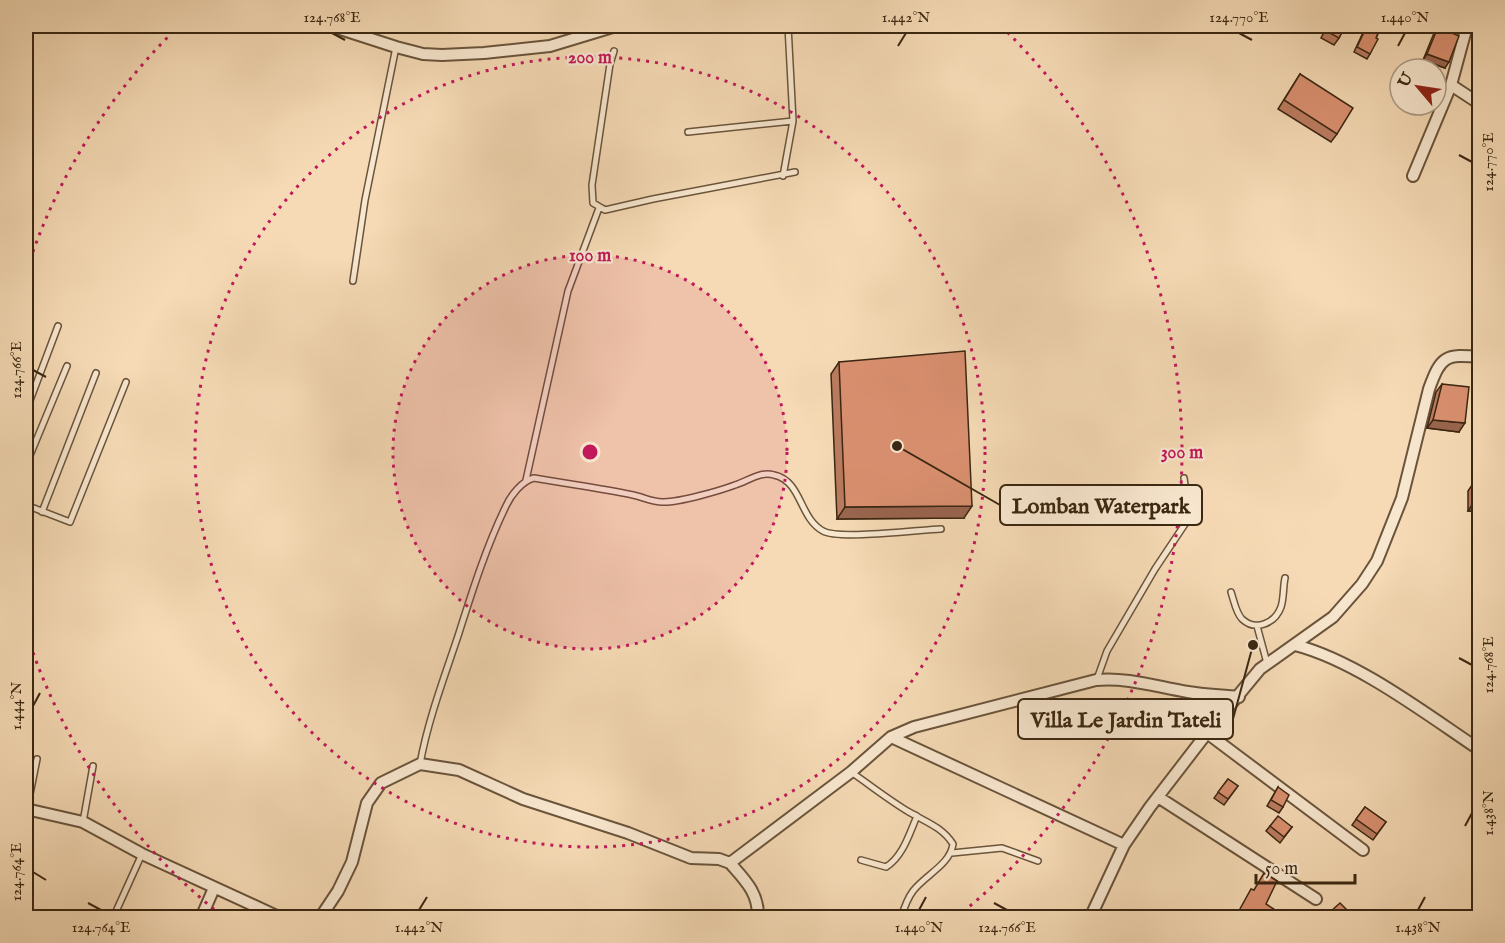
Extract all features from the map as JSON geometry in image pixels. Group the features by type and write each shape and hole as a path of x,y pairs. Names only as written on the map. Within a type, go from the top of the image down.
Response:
{"street":[{"path":"331,26 423,54 484,53 550,46 616,26"},
{"path":"1413,176 1451,86 1467,26"},
{"path":"1451,86 1479,104"},
{"path":"1090,918 1124,845 1207,733 1267,663 1333,617 1362,584 1377,561 1402,498 1430,389 1442,361 1453,356 1479,357"},
{"path":"1295,645 1349,666 1479,750"},
{"path":"730,862 851,772 891,736 914,727 1096,680 1136,681 1191,693 1239,696"},
{"path":"1207,733 1363,850"},
{"path":"891,736 1124,845"},
{"path":"320,918 338,891 352,862 367,803 381,783 420,764 459,770 523,799 628,833 691,858 719,859 730,862 752,889 758,904 758,918"},
{"path":"1158,797 1316,899"},
{"path":"26,809 83,822 141,854 281,918"},
{"path":"201,918 214,888"}],"lane":[{"path":"783,176 793,121 788,26"},
{"path":"353,280 365,200 396,47"},
{"path":"614,51 610,64 592,185 593,203 599,208 605,210 795,172"},
{"path":"688,132 793,121"},
{"path":"420,764 433,710 475,584 506,504 526,480 568,291 599,208"},
{"path":"26,284 29,276"},
{"path":"26,411 58,326"},
{"path":"26,465 67,366"},
{"path":"42,512 96,373"},
{"path":"26,505 70,522 126,382"},
{"path":"526,480 534,478 635,495 663,503 736,485 756,476 772,474 787,479 811,519 824,532 858,534 941,529"},
{"path":"1096,680 1107,651 1155,569 1185,524 1187,500 1184,478"},
{"path":"1231,592 1238,613 1243,620 1257,626 1263,625 1277,614 1281,606 1285,578"},
{"path":"1257,626 1267,663"},
{"path":"26,809 37,759"},
{"path":"83,822 93,766"},
{"path":"851,772 917,816 893,863 886,867 861,860"},
{"path":"909,812 933,823 948,836 953,844 952,853"},
{"path":"901,918 914,889 952,853 1002,848 1038,861"},
{"path":"112,918 141,854"}],"building":[{"path":"1329,26 1345,26 1339,38 1326,31"},
{"path":"1367,26 1381,26 1376,38 1378,39 1370,54 1357,47"},
{"path":"1438,27 1459,36 1449,62 1448,57 1435,57 1427,54"},
{"path":"1300,74 1353,108 1337,134 1284,100"},
{"path":"965,351 972,506 845,507 839,362"},
{"path":"1442,384 1469,387 1465,423 1433,420"},
{"path":"1472,485 1479,485 1479,505 1472,505"},
{"path":"1228,779 1238,786 1228,799 1218,792"},
{"path":"1278,787 1289,795 1283,807 1271,800"},
{"path":"1365,807 1386,822 1377,834 1356,819"},
{"path":"1278,816 1292,827 1284,837 1270,826"},
{"path":"1264,873 1277,881 1266,904 1288,918 1235,918 1251,889 1254,890"},
{"path":"1340,903 1355,918 1336,918 1330,912"}],"place":[{"name":"Lomban Waterpark","path":"897,446"},
{"name":"Villa Le Jardin Tateli","path":"1253,645"}]}
